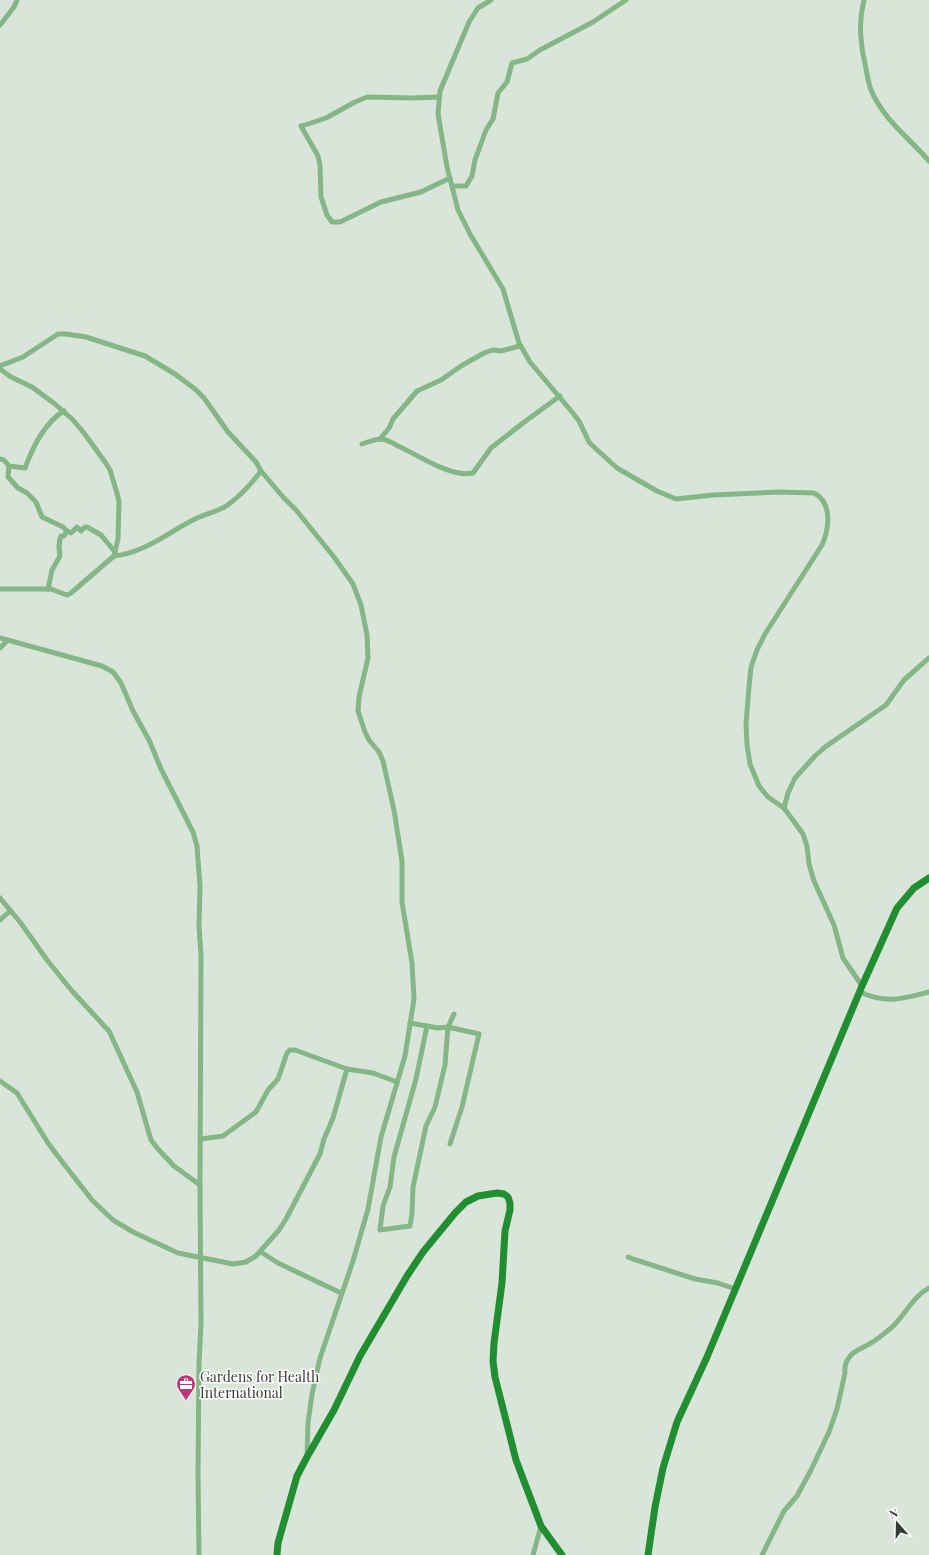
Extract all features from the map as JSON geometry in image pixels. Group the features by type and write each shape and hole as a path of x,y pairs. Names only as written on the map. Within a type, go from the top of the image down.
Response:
{"main road":[{"path":"648,1555 656,1500 672,1435 861,989 897,908 914,888 929,878"},
{"path":"277,1555 278,1544 297,1476 334,1410 360,1356 407,1276 423,1252 466,1202 478,1196 497,1193 504,1194 508,1197 510,1210 505,1231 502,1283 494,1342 493,1361 495,1377 516,1460 541,1526 562,1555"}],"street":[{"path":"0,25 14,7 17,0"},
{"path":"491,0 478,8 469,22 444,79 439,97 439,127 458,210 503,289 520,346 536,370 560,396 579,421 589,442 602,456 617,468 656,491 676,499 713,495 808,492 817,494 824,504 828,519 827,535 761,641 751,667 746,724 750,764 756,780 763,791 784,808 803,834 807,846 809,864 814,882 834,925 843,958 861,989 878,999 896,1000 929,992"},
{"path":"452,186 466,186 472,176 478,151 486,130 493,119 498,93 506,82 512,63 526,59 593,22 626,0"},
{"path":"864,0 860,13 861,38 872,91 886,115 929,160"},
{"path":"439,97 367,97 326,118 301,126 318,156 320,165 321,197 327,215 332,222 340,222 381,202 421,192 450,178"},
{"path":"0,588 48,588 67,595 115,554 118,539 119,502 110,470 84,433 64,411 32,387 11,377 0,368 23,357 58,334 86,337 145,356 195,389 204,398 228,432 256,462 261,471 296,510 354,584 361,605 367,636 368,658 359,697 358,711 365,732 369,740 379,752 383,761 395,816 402,861 404,914 413,970 414,999 405,1056 381,1137 368,1209 320,1358 312,1394 308,1423 307,1457"},
{"path":"362,444 380,439 389,428 393,419 409,399 420,390 441,380 484,353 489,351 501,351 520,346"},
{"path":"380,439 414,453 440,468 469,474 476,470 491,448 498,442 560,396"},
{"path":"0,459 4,460 9,466 24,468 33,447 48,425 64,411"},
{"path":"9,466 8,478 36,502 42,517 63,527 71,534 77,527 81,531 87,527 101,535 115,554 121,556 150,546 169,532 197,518 221,510 238,497 261,471"},
{"path":"48,588 52,570 60,556 59,541 61,536 64,536 67,531"},
{"path":"0,638 102,666 113,672 121,683 133,711 149,740 161,769 193,832 197,846 200,886 199,926 201,956 201,1324 198,1466 199,1555"},
{"path":"0,648 8,640"},
{"path":"784,808 788,793 795,778 812,759 825,747 886,705 904,680 929,658"},
{"path":"0,898 72,991 109,1031 137,1092 146,1126 154,1144 174,1166 200,1185"},
{"path":"0,920 10,911"},
{"path":"427,1026 416,1079 394,1157 390,1187 383,1206 380,1230 410,1226 413,1187 426,1126 434,1108 445,1065 448,1027 454,1014"},
{"path":"410,1023 438,1028 448,1027 479,1034 462,1107 450,1144"},
{"path":"201,1139 223,1136 256,1112 268,1090 278,1080 287,1053 290,1050 295,1050 347,1069 373,1072 397,1082"},
{"path":"0,1081 17,1093 55,1153 92,1200 108,1216 123,1226 165,1248 178,1253 232,1264 251,1260 261,1252 286,1219 317,1161 333,1118 347,1069"},
{"path":"261,1252 284,1266 341,1293"},
{"path":"628,1257 669,1271 707,1282 718,1283 735,1289"},
{"path":"762,1555 784,1511 797,1496 829,1432 837,1408 845,1373 844,1368 848,1359 854,1352 871,1344 892,1327 920,1293 929,1288"},
{"path":"533,1555 541,1526"}],"place":[{"name":"Gardens for Health International","path":"186,1401"}]}
